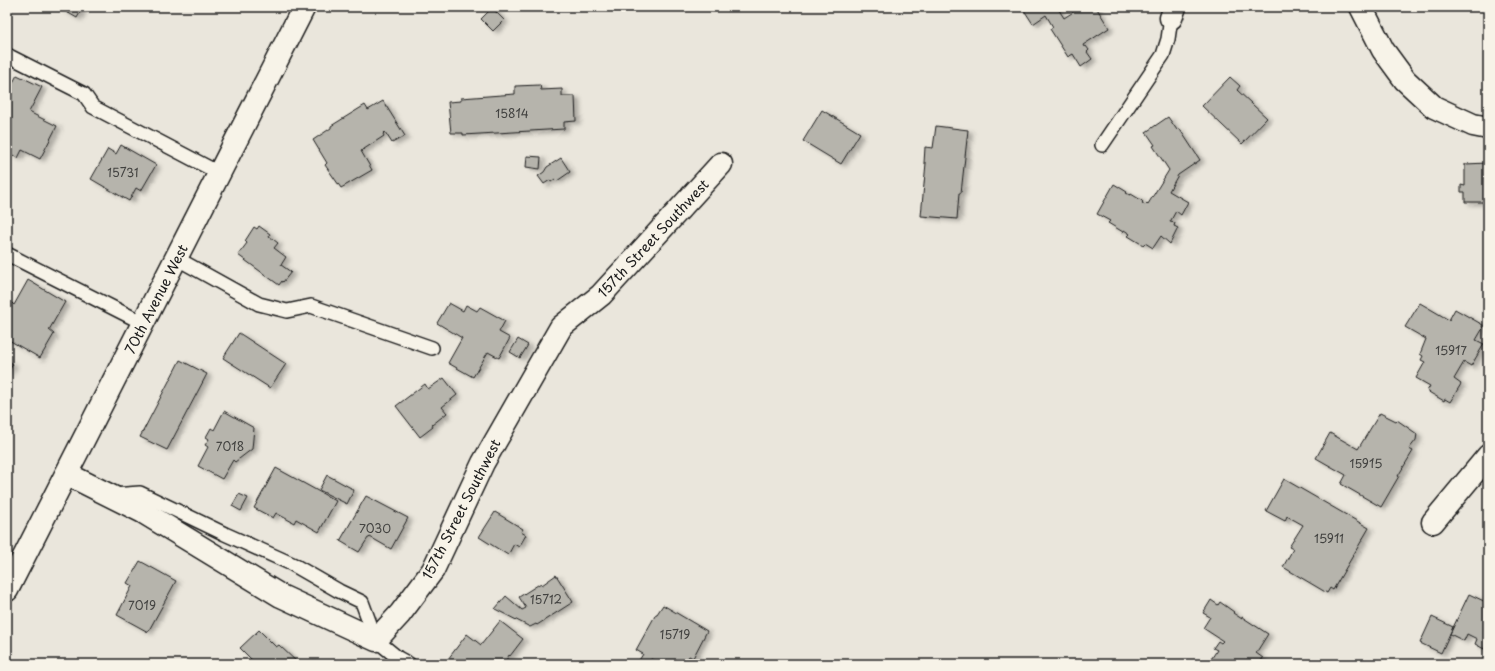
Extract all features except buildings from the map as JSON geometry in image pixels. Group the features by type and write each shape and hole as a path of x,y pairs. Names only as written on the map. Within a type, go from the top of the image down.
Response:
{"street":[{"name":"70th Avenue West","path":"7,590 304,7"},
{"path":"1361,7 1383,50 1405,80 1434,107 1473,125 1488,128"},
{"name":"157th Street Southwest","path":"376,640 400,614 433,570 484,463 561,327 601,295 722,164"},
{"path":"1433,522 1488,456"},
{"path":"67,474 143,512 280,596 376,640"}],"lane":[{"path":"1102,144 1163,55 1173,13"},
{"path":"7,55 84,94 93,108 219,173"},
{"path":"7,254 143,324"},
{"path":"176,258 259,304 287,311 311,306 432,348"},
{"path":"109,495 140,492 224,534 292,564 339,591 362,602 376,640 398,658 409,664"}]}
